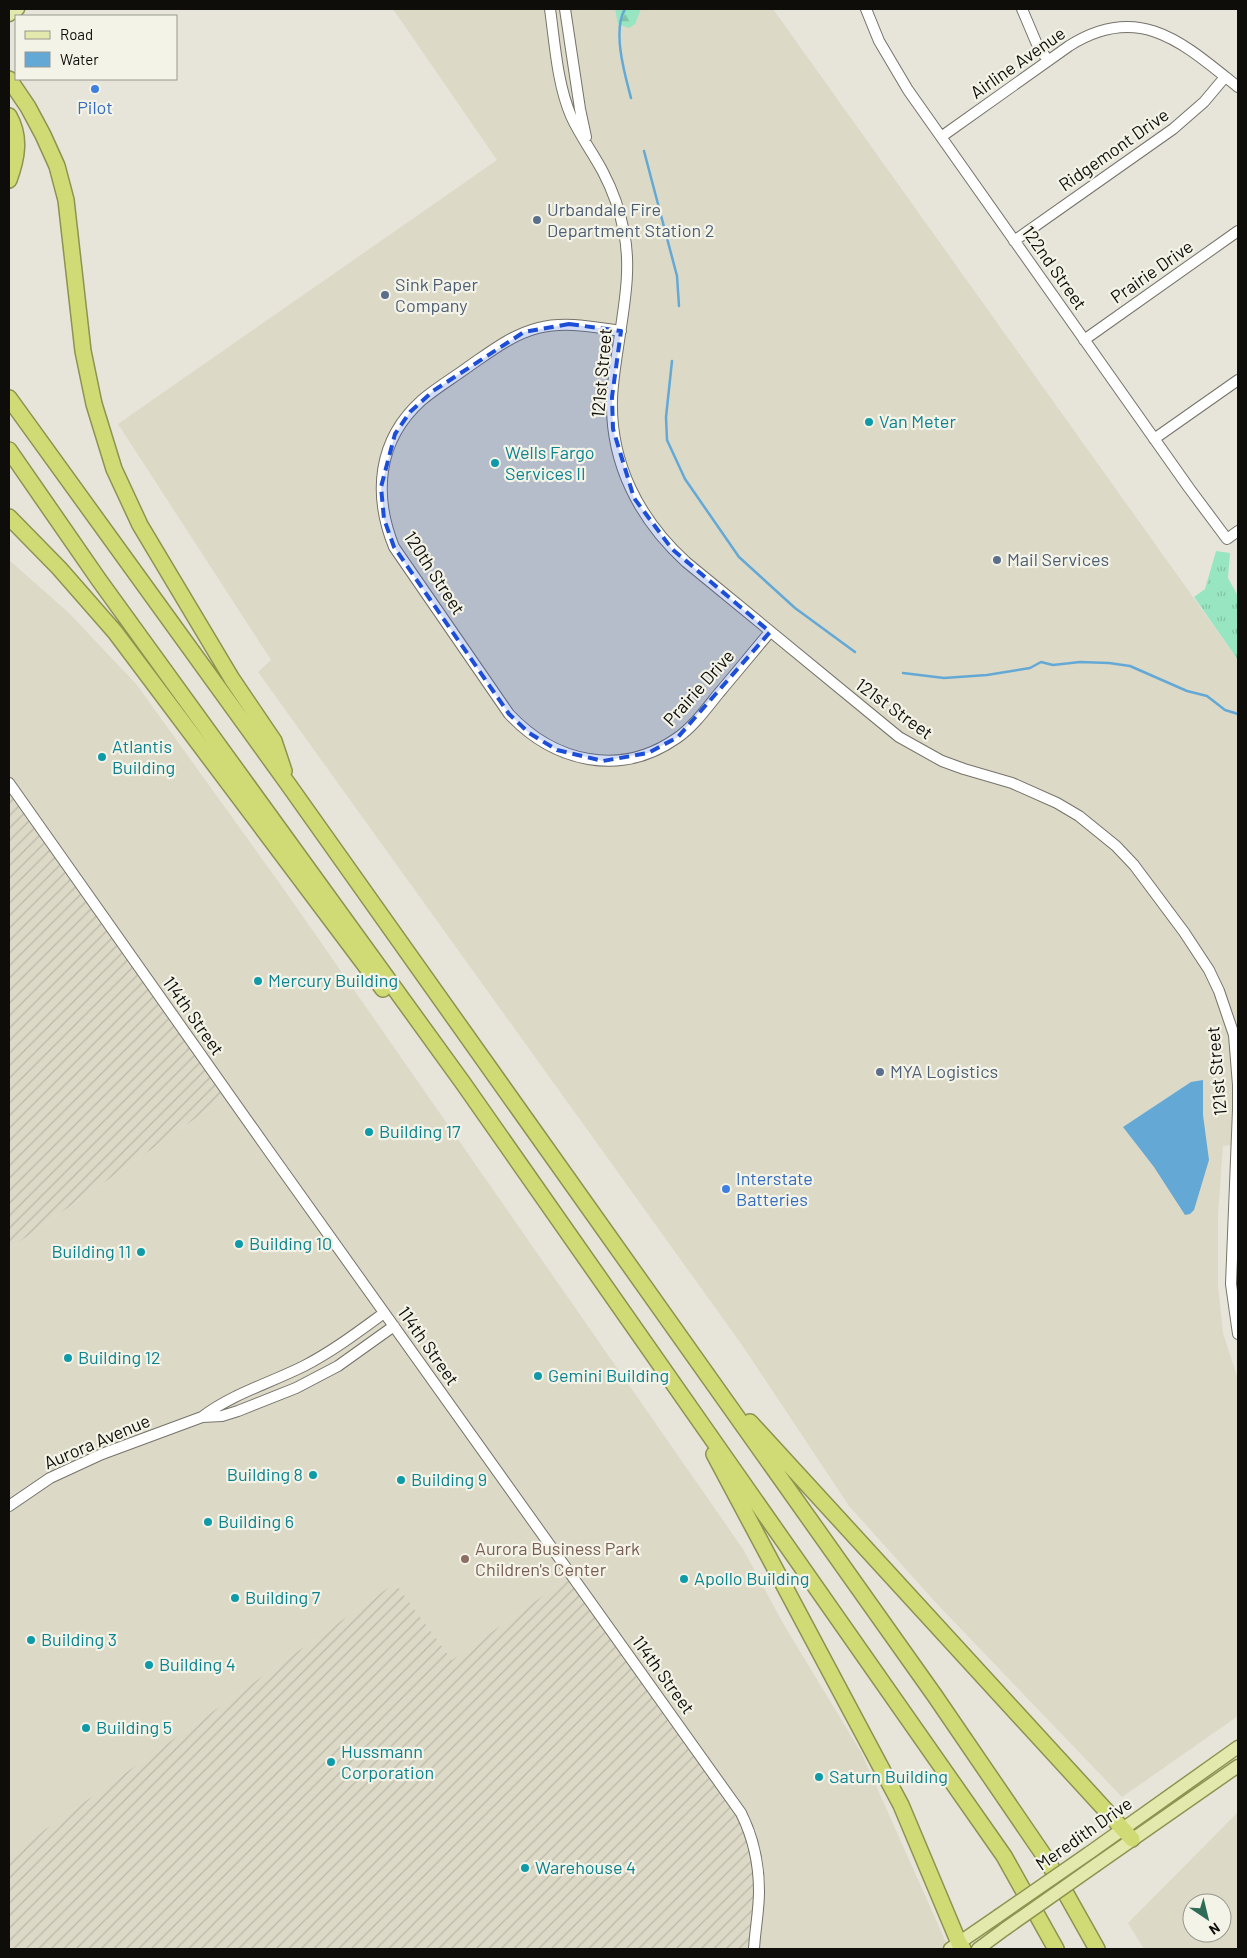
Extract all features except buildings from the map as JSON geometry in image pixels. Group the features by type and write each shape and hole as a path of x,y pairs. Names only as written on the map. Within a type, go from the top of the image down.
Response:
{"highway":[{"path":"9,79 28,107 57,166 66,200 83,351 94,404 114,469 140,525 232,679 274,741 288,784"},
{"path":"9,116 17,138 17,153 9,180"},
{"path":"9,398 288,784 1013,1809 1047,1860 1097,1949"},
{"path":"9,450 99,580 463,1083 683,1396 1004,1856 1056,1949"},
{"path":"9,517 59,568 115,632 369,972 463,1083"},
{"path":"706,1375 1128,1834"},
{"path":"683,1396 901,1805 957,1947"}],"main road":[{"path":"9,15 18,9"},
{"name":"Meredith Drive","path":"978,1949 1096,1865 1128,1834 1238,1747"},
{"name":"Meredith Drive","path":"957,1947 1089,1853 1128,1834 1238,1766"}],"street":[{"name":"121st Street","path":"550,9 563,94 571,116 613,193 625,235 628,276 612,397 613,430 619,456 634,498 658,533 672,549 878,721 920,750 964,769 1035,792 1057,803 1092,826 1116,846 1134,865 1198,953 1219,991 1234,1035 1238,1110 1231,1284 1238,1334"},
{"name":"121st Street","path":"565,9 580,109 588,148"},
{"name":"122nd Street","path":"866,9 891,65 1154,439 1227,539 1238,531"},
{"path":"1022,9 1036,42 1048,61"},
{"name":"Airline Avenue","path":"940,137 1077,41 1107,30 1137,28 1164,34 1178,41 1238,87"},
{"name":"Ridgemont Drive","path":"1014,241 1189,116 1225,77"},
{"name":"Prairie Drive","path":"1084,340 1238,231"},
{"name":"120th Street","path":"509,714 394,547 384,519 381,487 383,470 390,444 410,412 433,391 498,346 524,332 554,325 569,324 621,331"},
{"path":"1154,439 1238,380"},
{"name":"Prairie Drive","path":"509,714 520,726 542,743 572,756 603,761 620,760 648,753 670,742 690,727 770,632"},
{"name":"114th Street","path":"9,783 741,1813 753,1846 759,1878 754,1949"},
{"name":"Aurora Avenue","path":"9,1506 50,1478 77,1465 202,1417 219,1404 305,1365 331,1350 384,1313"},
{"name":"Aurora Avenue","path":"202,1417 222,1416 296,1388 338,1366 394,1326"}],"highlighted area":[{"path":"569,324 621,331 612,397 613,429 634,498 672,549 770,632 678,737 648,753 603,761 557,750 529,733 509,714 394,547 384,519 381,487 395,434 410,412 433,391 524,332"}],"shaded area":[{"path":"393,9 773,9 1238,660 1238,1145 1223,1146 1218,1214 1218,1285 1223,1333 1238,1379 1238,1716 1122,1797 938,1605 849,1506 742,1345 258,672 271,660 118,424 497,160"},
{"path":"9,560 69,613 137,685 288,895 743,1549 784,1625 861,1752 949,1949 754,1949 571,1576 452,1660 395,1583 9,1855 9,1249 229,1095 9,783"},
{"path":"9,783 229,1095 9,1249"},
{"path":"571,1576 741,1813 757,1861 754,1949 9,1949 9,1855 395,1583 452,1660"},
{"path":"1238,1812 1238,1949 1144,1949 1128,1923"}],"green space":[{"path":"615,9 641,9 635,24 629,28 618,24"},
{"path":"1216,551 1230,553 1228,578 1238,596 1238,660 1194,597 1205,589"}],"water":[{"path":"1203,1080 1203,1115 1209,1160 1194,1210 1190,1214 1185,1215 1154,1167 1123,1127 1191,1082"}],"waterway":[{"path":"625,9 621,18 620,41 623,66 631,98"},
{"path":"644,151 677,276 679,306"},
{"path":"672,361 666,417 667,440 685,479 739,557 795,608 855,652"},
{"path":"903,673 944,678 987,675 1030,668 1041,662 1053,665 1080,662 1109,663 1130,666 1187,691 1207,696 1225,710 1238,714"}],"place":[{"name":"Pilot","path":"95,89"},
{"name":"Urbandale Fire Department Station 2","path":"537,220"},
{"name":"Sink Paper Company","path":"385,295"},
{"name":"Van Meter","path":"869,422"},
{"name":"Wells Fargo Services II","path":"495,463"},
{"name":"Mail Services","path":"997,560"},
{"name":"Atlantis Building","path":"102,757"},
{"name":"Mercury Building","path":"258,981"},
{"name":"MYA Logistics","path":"880,1072"},
{"name":"Building 17","path":"369,1132"},
{"name":"Interstate Batteries","path":"726,1189"},
{"name":"Building 10","path":"239,1244"},
{"name":"Building 11","path":"141,1252"},
{"name":"Building 12","path":"68,1358"},
{"name":"Gemini Building","path":"538,1376"},
{"name":"Building 8","path":"313,1475"},
{"name":"Building 9","path":"401,1480"},
{"name":"Building 6","path":"208,1522"},
{"name":"Aurora Business Park Children's Center","path":"465,1559"},
{"name":"Apollo Building","path":"684,1579"},
{"name":"Building 7","path":"235,1598"},
{"name":"Building 3","path":"31,1640"},
{"name":"Building 4","path":"149,1665"},
{"name":"Building 5","path":"86,1728"},
{"name":"Hussmann Corporation","path":"331,1762"},
{"name":"Saturn Building","path":"819,1777"},
{"name":"Warehouse 4","path":"525,1868"}]}
